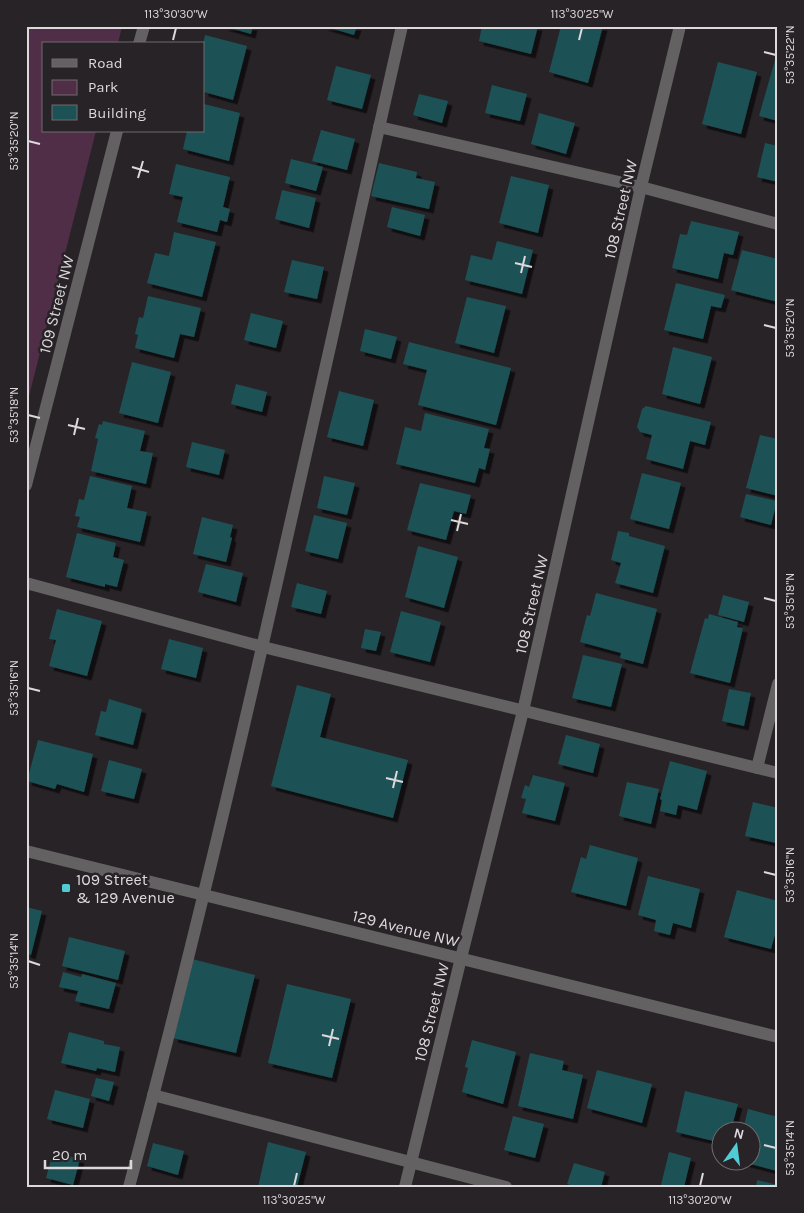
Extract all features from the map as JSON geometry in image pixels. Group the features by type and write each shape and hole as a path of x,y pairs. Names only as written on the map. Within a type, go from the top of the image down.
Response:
{"street":[{"path":"140,42 144,26"},
{"path":"128,1187 204,894 263,647 402,26"},
{"name":"108 Street NW","path":"405,1187 523,711 641,186 680,26"},
{"path":"379,127 641,186 778,224"},
{"name":"109 Street NW","path":"26,485 117,132"},
{"path":"26,583 263,647 778,773"},
{"path":"757,768 778,684"},
{"name":"129 Avenue NW","path":"26,851 778,1037"},
{"path":"153,1095 506,1187"}],"green space":[{"path":"26,26 122,26 118,42 42,42 42,132 96,132 26,408"}],"building":[{"path":"223,26 253,26 251,34"},
{"path":"323,26 357,26 354,35"},
{"path":"482,26 538,26 531,54 479,41"},
{"path":"561,26 603,26 588,83 549,72"},
{"path":"205,35 247,46 233,100 205,92 205,42 203,42"},
{"path":"775,60 778,61 778,121 759,116"},
{"path":"718,62 757,72 741,134 702,124"},
{"path":"336,66 371,75 362,109 327,100"},
{"path":"492,85 527,94 520,121 485,113"},
{"path":"419,94 448,101 442,123 413,115"},
{"path":"205,104 240,113 229,161 183,149 187,132 205,132"},
{"path":"539,113 575,123 566,154 531,144"},
{"path":"321,130 355,139 347,170 312,161"},
{"path":"765,143 778,146 778,182 757,177"},
{"path":"291,159 323,167 316,191 285,183"},
{"path":"379,163 417,172 416,178 435,182 429,209 371,196"},
{"path":"176,164 230,177 223,207 230,209 227,222 220,220 217,232 177,222 183,197 169,194"},
{"path":"511,176 549,185 538,233 499,223"},
{"path":"282,190 316,198 309,228 275,219"},
{"path":"392,207 425,215 420,236 387,227"},
{"path":"691,221 739,232 733,255 724,253 718,279 672,268 680,234 687,235"},
{"path":"174,232 216,242 202,297 147,283 155,253 169,256"},
{"path":"497,241 533,250 522,294 465,280 471,255 492,260"},
{"path":"742,250 778,259 778,271 775,280 778,281 778,302 731,290"},
{"path":"292,260 324,267 317,299 284,292"},
{"path":"676,283 725,295 721,308 711,306 703,339 664,330"},
{"path":"148,296 201,308 194,337 180,334 174,358 135,348 138,335 135,334 139,317 143,318"},
{"path":"467,297 506,306 494,353 455,343"},
{"path":"251,313 283,321 276,348 244,340"},
{"path":"365,329 397,337 391,359 360,351"},
{"path":"409,342 511,368 496,425 418,405 427,370 403,364"},
{"path":"673,347 712,357 700,404 662,394"},
{"path":"132,362 171,372 158,423 119,413"},
{"path":"236,384 267,392 262,412 231,404"},
{"path":"339,391 374,400 363,446 327,437"},
{"path":"646,406 711,422 705,445 690,441 683,469 646,459 652,435 640,432 637,427 642,409"},
{"path":"425,413 489,429 484,448 490,449 485,470 479,468 475,483 396,464 405,427 421,431"},
{"path":"103,421 145,431 140,451 153,453 146,484 91,471 98,439 95,438 99,424 102,425"},
{"path":"760,435 778,439 778,496 746,488"},
{"path":"192,442 225,450 219,475 186,467"},
{"path":"642,473 681,483 669,529 630,519"},
{"path":"90,476 132,486 127,508 147,512 140,542 77,527 80,517 75,516 79,499 84,500"},
{"path":"324,476 355,483 347,515 317,508"},
{"path":"420,483 471,495 466,514 454,511 446,540 407,530"},
{"path":"746,494 777,501 771,525 740,517"},
{"path":"314,515 347,523 338,559 305,551"},
{"path":"202,517 233,525 226,562 193,554"},
{"path":"618,531 665,546 653,593 615,583 621,563 611,560"},
{"path":"77,533 116,543 113,557 124,560 117,587 105,584 105,587 66,577"},
{"path":"418,546 458,557 444,608 405,597"},
{"path":"206,564 243,573 236,602 198,592"},
{"path":"297,583 327,591 321,614 291,607"},
{"path":"596,593 657,609 643,664 620,658 621,653 580,642 587,615 590,616"},
{"path":"723,595 749,602 744,622 718,615"},
{"path":"57,609 102,621 87,676 49,666 56,640 49,639"},
{"path":"401,611 441,622 430,662 390,652"},
{"path":"709,614 738,622 737,627 743,628 730,683 690,673 705,618 708,619"},
{"path":"365,629 381,632 376,651 361,648"},
{"path":"169,639 203,648 196,678 161,669"},
{"path":"583,655 622,664 611,707 572,698"},
{"path":"297,685 331,694 320,737 408,760 393,818 271,786"},
{"path":"729,689 751,693 744,726 722,721"},
{"path":"109,699 142,709 133,745 95,735 101,711 106,712"},
{"path":"566,735 600,744 593,773 558,764"},
{"path":"38,740 93,754 84,792 57,784 55,789 27,781"},
{"path":"109,760 142,769 134,799 101,791"},
{"path":"670,761 707,771 697,810 678,805 676,815 660,811 662,800 660,799"},
{"path":"533,775 565,783 555,821 522,813 526,799 521,798 525,785 529,787"},
{"path":"627,782 659,789 651,824 619,816"},
{"path":"753,802 778,808 778,837 776,843 745,836"},
{"path":"590,845 638,858 626,906 571,892 581,857 586,859"},
{"path":"648,876 700,889 691,928 673,923 670,935 654,931 656,920 638,915"},
{"path":"737,890 778,901 778,924 771,949 724,937"},
{"path":"26,907 42,911 31,955 26,953"},
{"path":"69,937 125,951 118,980 62,966"},
{"path":"192,959 255,975 236,1053 173,1038"},
{"path":"63,972 81,977 82,974 116,983 109,1009 75,1001 78,991 59,987"},
{"path":"287,984 351,999 332,1078 268,1063"},
{"path":"69,1032 104,1041 104,1044 120,1047 115,1072 97,1068 96,1071 61,1063"},
{"path":"472,1040 516,1052 503,1104 462,1092 468,1068 465,1067"},
{"path":"530,1053 564,1061 562,1070 583,1075 573,1119 518,1106"},
{"path":"597,1070 652,1084 642,1123 587,1108"},
{"path":"96,1078 114,1082 109,1101 91,1096"},
{"path":"55,1090 90,1099 83,1128 47,1119"},
{"path":"685,1091 738,1104 734,1120 712,1120 712,1141 676,1132"},
{"path":"748,1109 778,1117 777,1171 762,1167 762,1120 745,1120"},
{"path":"513,1116 544,1124 535,1158 504,1150"},
{"path":"268,1142 306,1152 297,1187 258,1187"},
{"path":"153,1143 184,1151 178,1175 147,1166"},
{"path":"53,1152 80,1159 73,1185 46,1178"},
{"path":"669,1152 691,1158 684,1187 666,1187 661,1185"},
{"path":"574,1163 605,1172 601,1187 577,1187 567,1184"},
{"path":"757,1180 778,1185 778,1187 756,1187"}],"place":[{"name":"109 Street & 129 Avenue","path":"66,888"}]}
